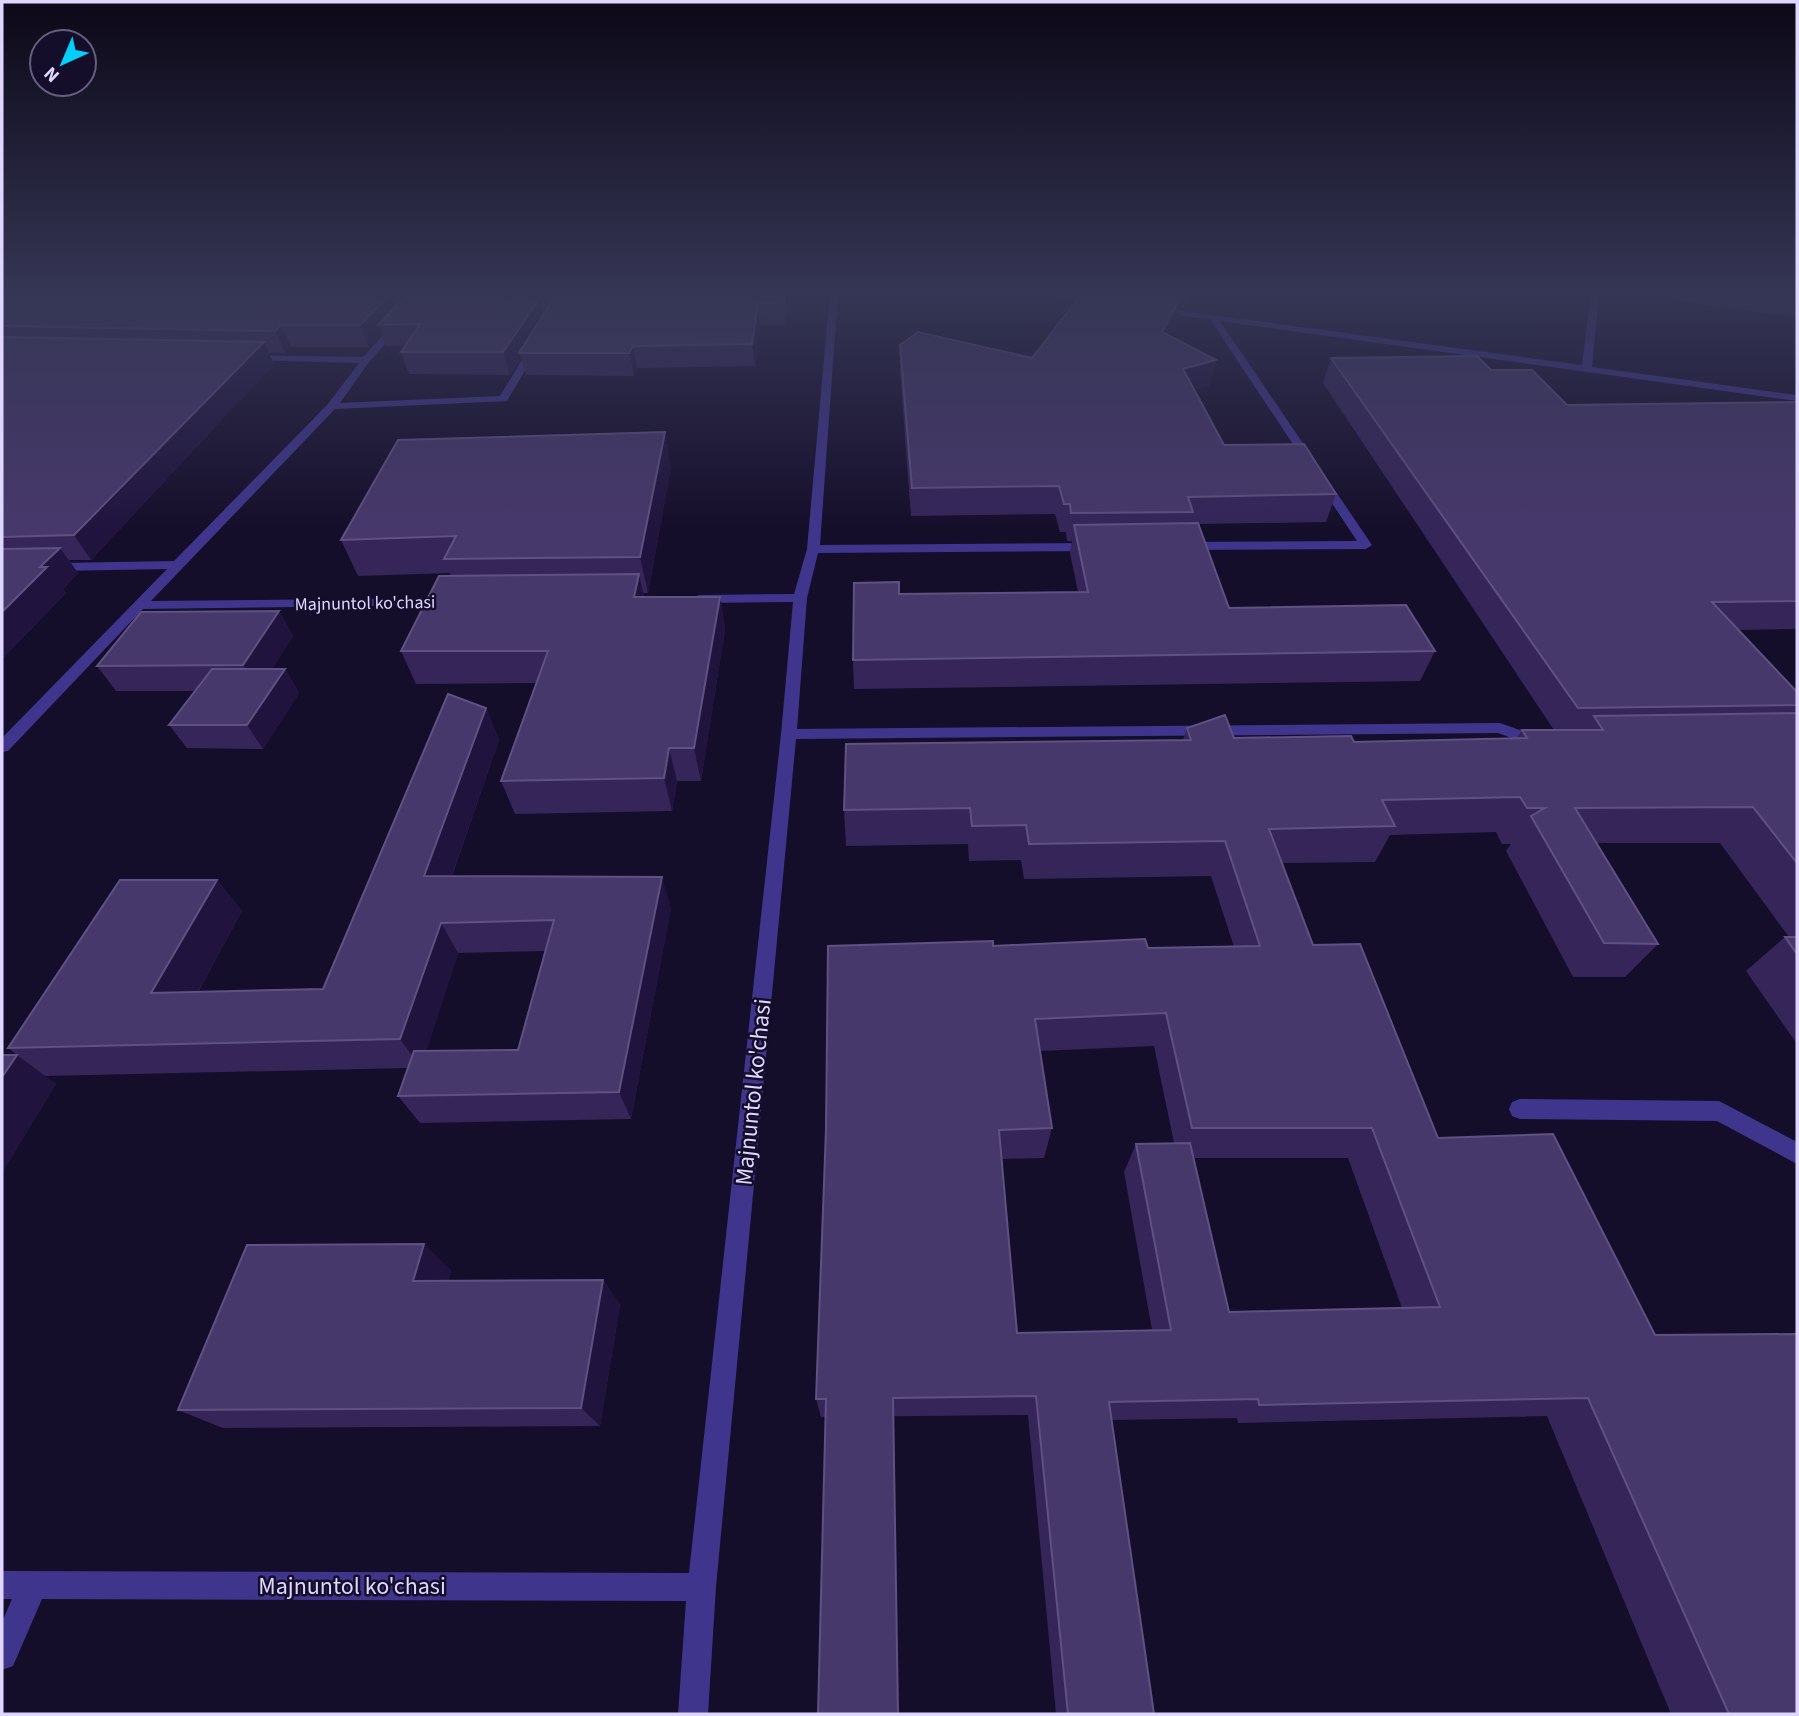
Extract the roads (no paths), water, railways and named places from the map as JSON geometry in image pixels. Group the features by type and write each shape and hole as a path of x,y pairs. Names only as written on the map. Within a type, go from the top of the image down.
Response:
{"street":[{"path":"2,747 332,406 357,372"},
{"path":"332,406 503,399 519,372"},
{"name":"Majnuntol ko'chasi","path":"693,1714 702,1587 789,734 800,598 813,548 827,372"},
{"path":"1172,546 1366,545 1250,372"},
{"path":"1609,372 1797,398"},
{"path":"813,548 1103,547"},
{"path":"2,568 179,565"},
{"path":"690,599 800,598"},
{"name":"Majnuntol ko'chasi","path":"139,605 470,601"},
{"path":"789,734 1500,728 1544,745 1558,745"},
{"path":"1520,1109 1718,1111 1797,1154"},
{"name":"Majnuntol ko'chasi","path":"2,1585 702,1587"},
{"path":"2,1655 33,1586"}]}
